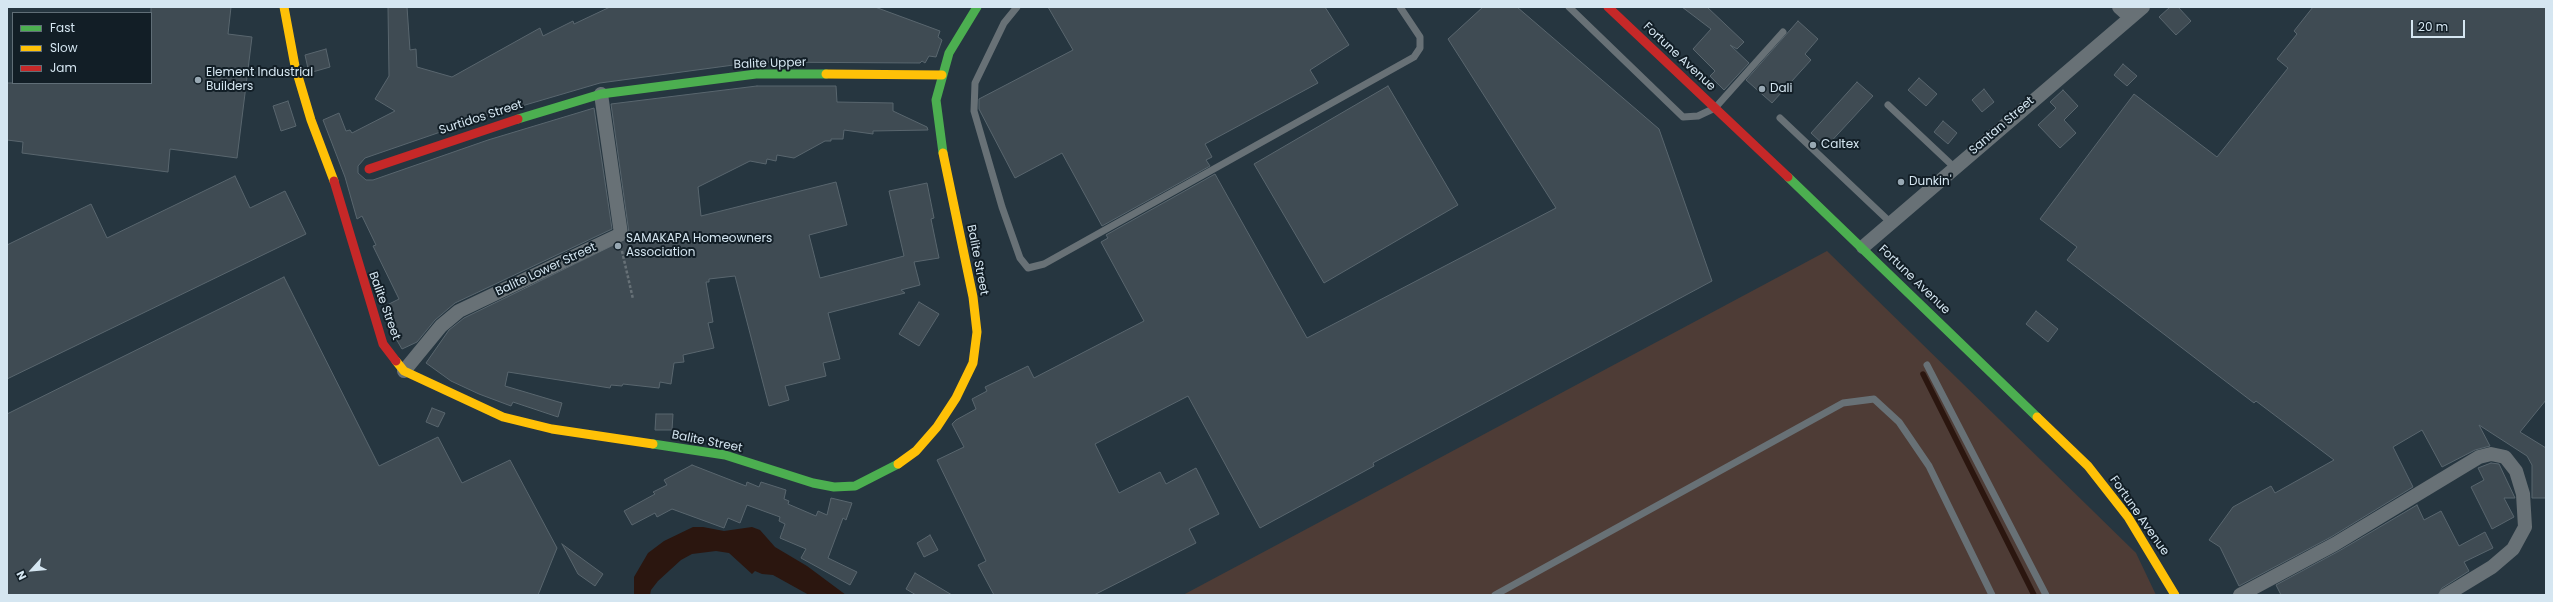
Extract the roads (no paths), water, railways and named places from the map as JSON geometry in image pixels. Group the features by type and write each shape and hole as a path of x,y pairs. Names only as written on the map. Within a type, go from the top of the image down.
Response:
{"main road":[{"name":"Balite Street","path":"284,7 295,66 310,120 334,182 371,308 383,344 404,370 459,398 503,417 552,429 725,455 813,483 834,487 855,486 888,471 916,451 937,427 956,398 973,363 976,340 973,297 940,137 936,100 949,54 977,7"},
{"name":"Fortune Avenue","path":"1608,7 1863,247 2088,466 2128,517 2175,595"},
{"name":"Balite Upper","path":"601,94 756,74 942,75"},
{"name":"Surtidos Street","path":"369,169 499,124 601,94"}],"street":[{"path":"2119,7 2130,17"},
{"name":"Santan Street","path":"1863,247 2143,7"},
{"name":"Balite Lower Street","path":"404,370 440,326 459,311 621,234 601,94"},
{"path":"2240,595 2335,544 2479,457 2491,454 2504,457 2516,471 2521,488 2525,527 2513,549 2492,567 2446,595"}],"lane":[{"path":"1017,7 1004,23 975,83 974,111 1002,207 1020,258 1028,268 1044,264 1414,57 1420,48 1420,37 1400,7"},
{"path":"1569,7 1683,117 1690,118 1715,108 1783,32"},
{"path":"1888,104 1955,168"},
{"path":"1780,118 1891,223"},
{"path":"1927,365 2046,595"},
{"path":"1495,595 1844,403 1874,399 1899,422 1929,466 1992,595"}],"waterway":[{"path":"1923,374 2034,595"}],"place":[{"name":"Element Industrial Builders","path":"198,80"},
{"name":"Dali","path":"1762,89"},
{"name":"Caltex","path":"1813,145"},
{"name":"Dunkin'","path":"1901,182"},
{"name":"SAMAKAPA Homeowners Association","path":"618,246"}]}
